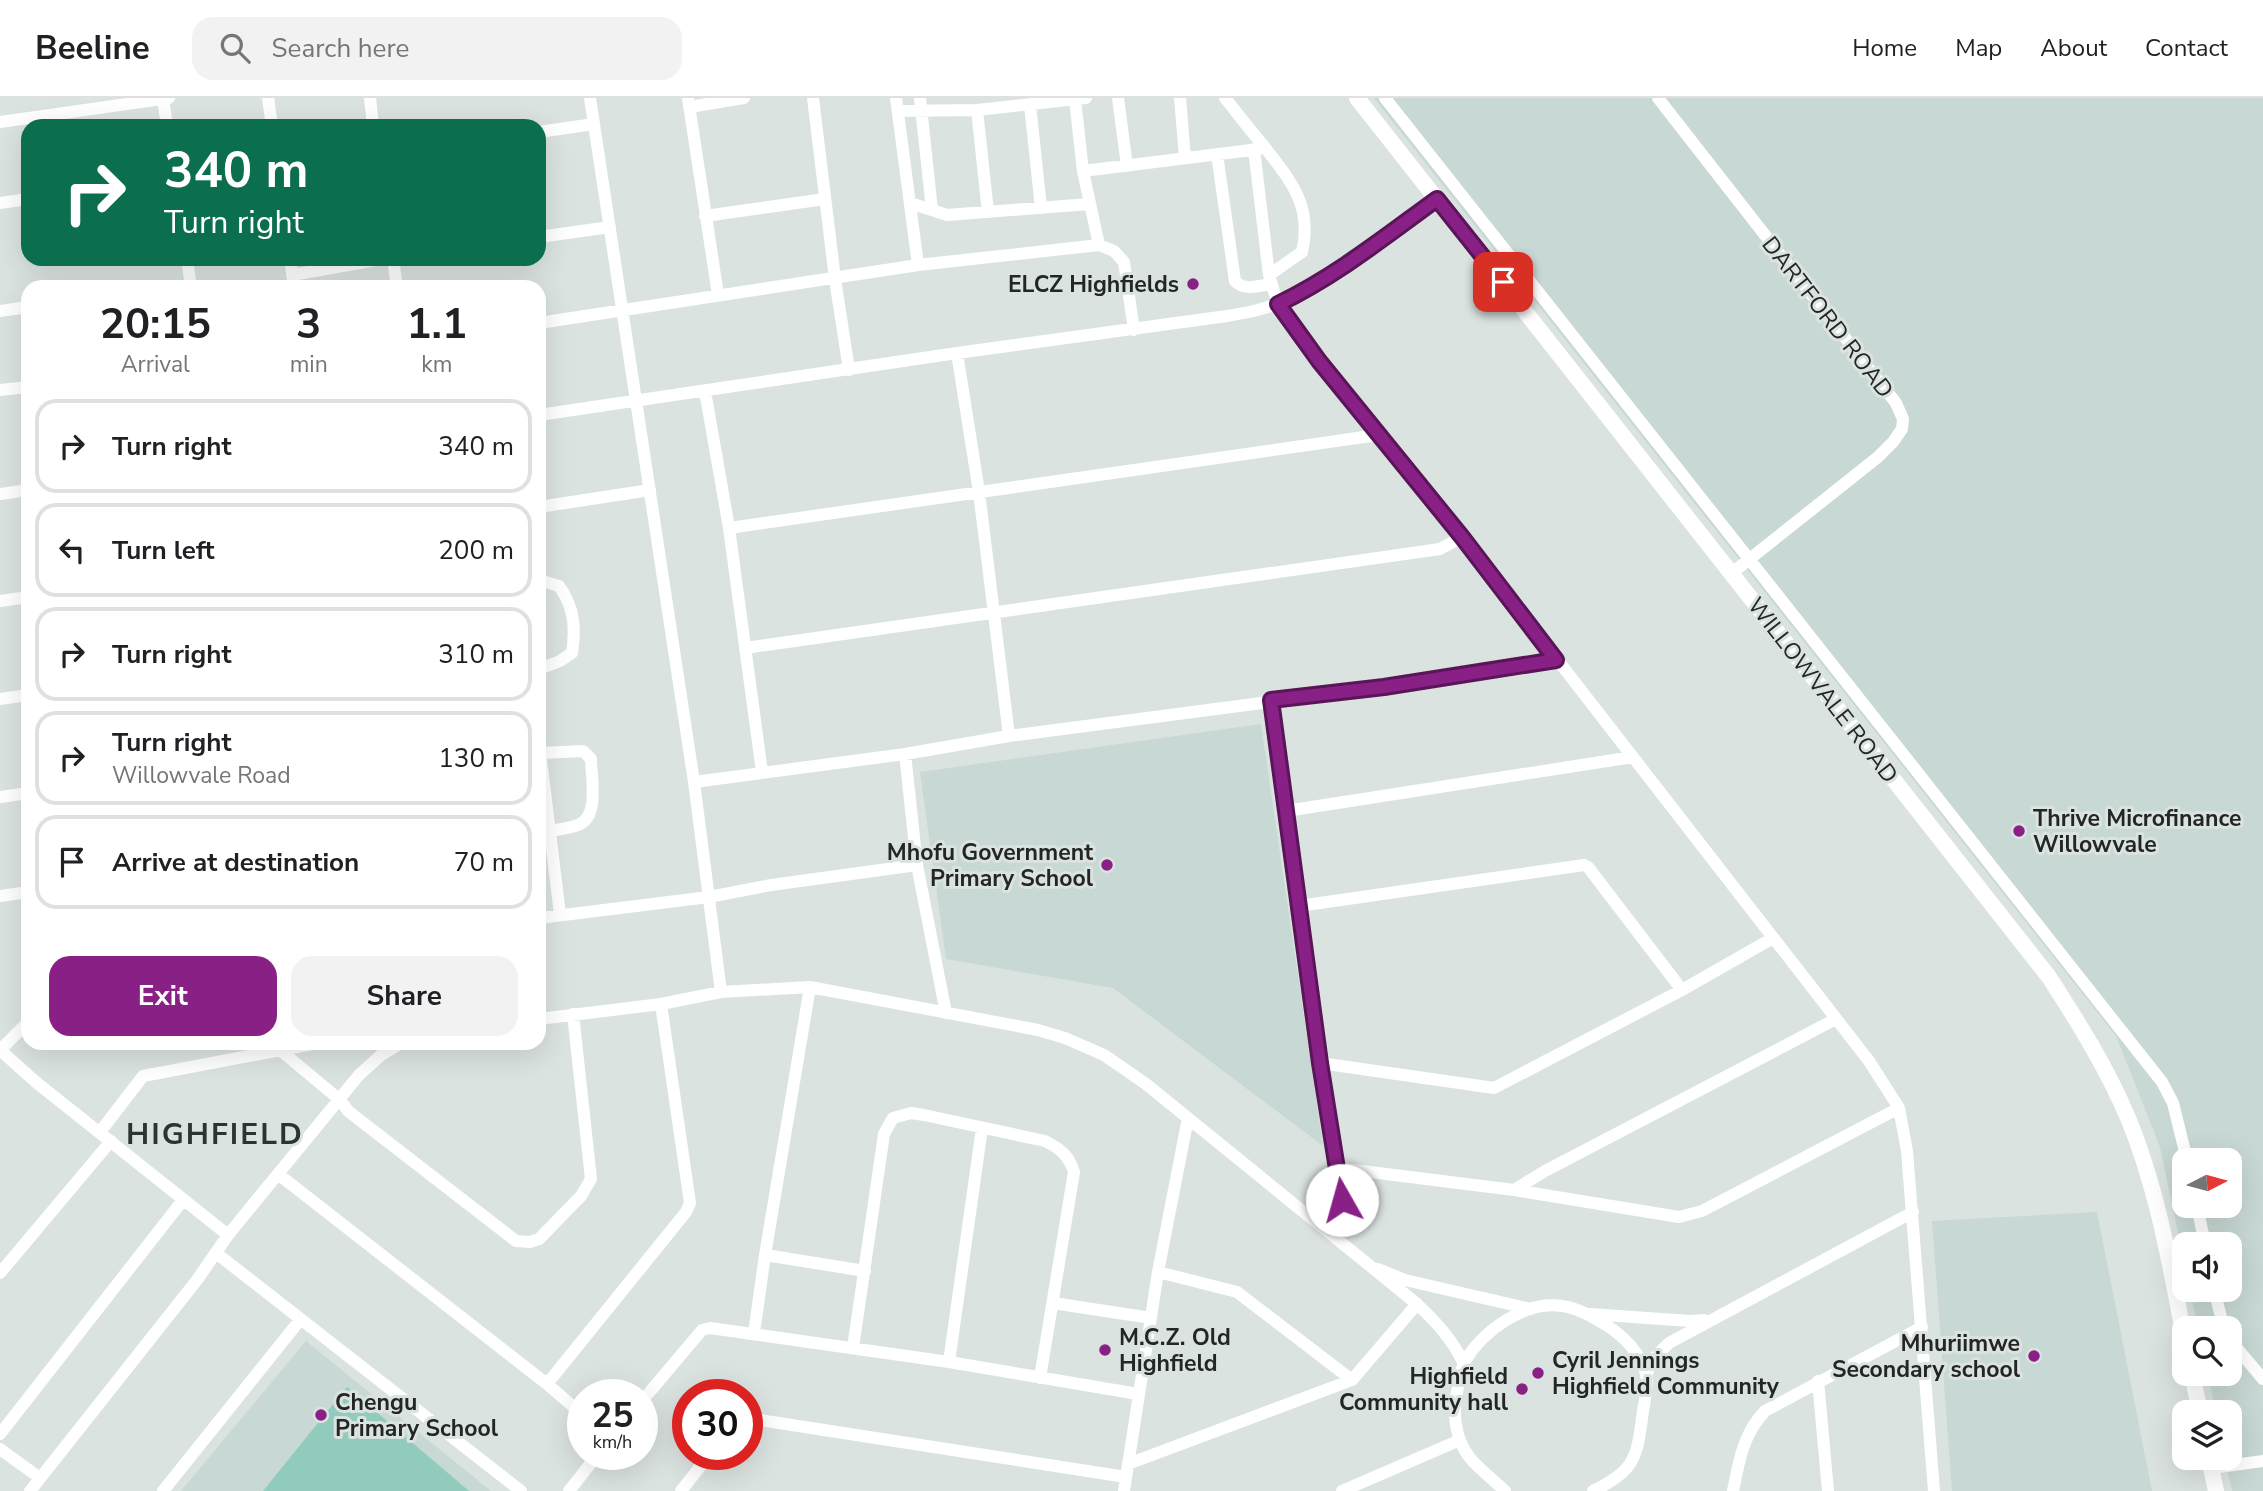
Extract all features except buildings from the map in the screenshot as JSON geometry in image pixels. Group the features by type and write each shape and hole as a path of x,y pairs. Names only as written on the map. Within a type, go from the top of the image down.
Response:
{"main road":[{"name":"WILLOWVALE ROAD","path":"1356,98 2049,977 2076,1018 2128,1119 2163,1228 2180,1316"},
{"path":"2212,1470 2216,1491"}],"street":[{"path":"21,119 169,98"},
{"path":"268,98 271,119"},
{"path":"370,98 372,119"},
{"path":"590,98 694,782 721,992"},
{"path":"718,295 688,103 744,98"},
{"path":"813,98 849,370"},
{"path":"896,98 918,265"},
{"path":"1118,98 1127,166"},
{"path":"1180,98 1185,158"},
{"path":"1217,154 1235,281 1246,288 1269,279 1302,253 1305,238 1301,202 1290,178 1260,149 1225,98"},
{"path":"1385,98 2162,1082 2173,1103 2184,1148"},
{"name":"DARTFORD ROAD","path":"1658,98 1895,403 1903,419 1902,429 1878,457 1732,573"},
{"path":"163,99 166,119"},
{"path":"898,111 921,105 962,104 977,110 1008,102 1030,105 1071,99 1089,204 1100,245"},
{"path":"921,105 932,210"},
{"path":"1030,105 1041,208"},
{"path":"977,110 988,212"},
{"path":"0,122 21,119"},
{"path":"546,131 594,124"},
{"path":"1083,170 1260,149"},
{"path":"1260,149 1269,279 1278,304 1319,361 1462,537 1868,1061 1899,1108 1907,1151 1913,1212 1934,1491"},
{"path":"705,216 825,199"},
{"path":"546,414 957,353 1135,330 1227,316 1278,304 1307,290 1364,253 1437,199"},
{"path":"0,203 21,200"},
{"path":"910,203 947,215 1089,204"},
{"path":"546,236 610,227"},
{"path":"546,322 918,265 1100,245 1114,251 1124,261 1135,330"},
{"path":"297,280 354,266"},
{"path":"0,311 21,308"},
{"path":"957,353 979,492 1009,736"},
{"path":"0,390 21,388"},
{"path":"705,391 729,528 762,772"},
{"path":"729,528 1378,435"},
{"path":"546,506 650,490"},
{"path":"0,494 21,491"},
{"path":"745,648 1440,549 1462,537"},
{"path":"546,582 559,586 569,599 575,634 572,653 560,662 546,667"},
{"path":"0,601 21,598"},
{"path":"694,782 905,754 1009,736 1384,687 1556,660"},
{"path":"0,699 21,696"},
{"path":"1271,700 1320,1063 1342,1200 1341,1220 1335,1237"},
{"path":"546,748 583,751 591,758 592,805 587,818 579,825 551,831"},
{"path":"905,754 917,865 946,1013"},
{"path":"1286,811 1633,757"},
{"path":"0,797 21,794"},
{"path":"546,822 551,831 560,914"},
{"path":"546,917 709,897 771,885 917,865"},
{"path":"1299,906 1584,865 1682,990"},
{"path":"0,896 21,893"},
{"path":"1320,1063 1493,1087 1502,1085 1773,939"},
{"path":"754,1333 810,987"},
{"path":"546,1018 661,1004 721,992 810,987 1038,1030 1086,1045 1146,1084 1417,1304 1453,1341 1464,1364"},
{"path":"547,1384 691,1203 661,1004"},
{"path":"100,1132 143,1076 280,1050 340,1100 348,1111 516,1241 534,1241 581,1196 591,1179 573,1014"},
{"path":"1514,1190 1545,1171 1834,1020"},
{"path":"21,1029 0,1050 37,1083 228,1235"},
{"path":"30,1491 228,1235 370,1064 391,1050"},
{"path":"1338,1168 1514,1190 1667,1216 1692,1214 1899,1108"},
{"path":"853,1348 884,1134 893,1118 911,1114 923,1115 1045,1141 1070,1159 1074,1172 1040,1378"},
{"path":"1124,1491 1158,1272 1188,1118"},
{"path":"949,1362 982,1128"},
{"path":"0,1273 111,1141"},
{"path":"278,1174 567,1401"},
{"path":"0,1434 183,1200"},
{"path":"1593,1491 1622,1474 1630,1466 1637,1450 1646,1393 1646,1375 1653,1359 1669,1342 1913,1212"},
{"path":"216,1253 521,1491"},
{"path":"765,1255 865,1271"},
{"path":"1371,1266 1405,1280 1531,1309"},
{"path":"1158,1272 1237,1292 1352,1380"},
{"path":"1054,1303 1151,1318"},
{"path":"763,1420 1127,1470 1352,1380 1417,1304"},
{"path":"1505,1491 1469,1457 1455,1422 1454,1402 1464,1364 1480,1340 1503,1321 1531,1309 1561,1305 1586,1313 1690,1321 1710,1320"},
{"path":"1586,1313 1615,1331 1632,1347 1646,1375"},
{"path":"163,1491 300,1320"},
{"path":"1732,1491 1744,1440 1754,1422 1765,1411 1922,1327"},
{"path":"658,1382 702,1330 710,1328 949,1362 1138,1394"},
{"path":"2242,1354 2263,1379"},
{"path":"1818,1381 1828,1491"},
{"path":"1342,1491 1460,1440"},
{"path":"0,1449 40,1478"},
{"path":"2242,1462 2263,1461"},
{"path":"569,1491 585,1470"},
{"path":"681,1491 697,1470"}],"shaded area":[{"path":"1374,98 2263,98 2263,1491 2232,1491 2228,1470 2242,1470 2242,1400 2213,1400 2211,1386 2242,1386 2242,1316 2195,1316 2193,1302 2242,1302 2242,1232 2178,1232 2175,1218 2242,1218 2242,1148 2172,1148 2172,1204 2160,1147 2116,1036"},
{"name":"Mhofu Government Primary School","path":"1261,724 1323,1146 1113,988 946,959 920,772"},
{"name":"Mhuriimwe Secondary school","path":"2097,1212 2152,1491 1952,1491 1932,1221"},
{"name":"Chengu Primary School","path":"306,1341 491,1491 181,1491"}],"green space":[{"path":"347,1387 469,1491 263,1491"}],"place":[{"name":"ELCZ Highfields","path":"1193,284"},
{"name":"Thrive Microfinance Willowvale","path":"2019,831"},
{"name":"Mhofu Government Primary School","path":"1107,865"},
{"name":"M.C.Z. Old Highfield","path":"1105,1350"},
{"name":"Mhuriimwe Secondary school","path":"2034,1356"},
{"name":"Cyril Jennings Highfield Community","path":"1538,1373"},
{"name":"Highfield Community hall","path":"1522,1389"},
{"name":"Chengu Primary School","path":"321,1415"}],"district":[{"name":"HIGHFIELD","path":"215,1134"}],"route":[{"path":"1342,1200 1320,1063 1271,700 1384,687 1556,660 1462,537 1319,361 1278,304 1307,290 1364,253 1437,199 1503,282"}]}
